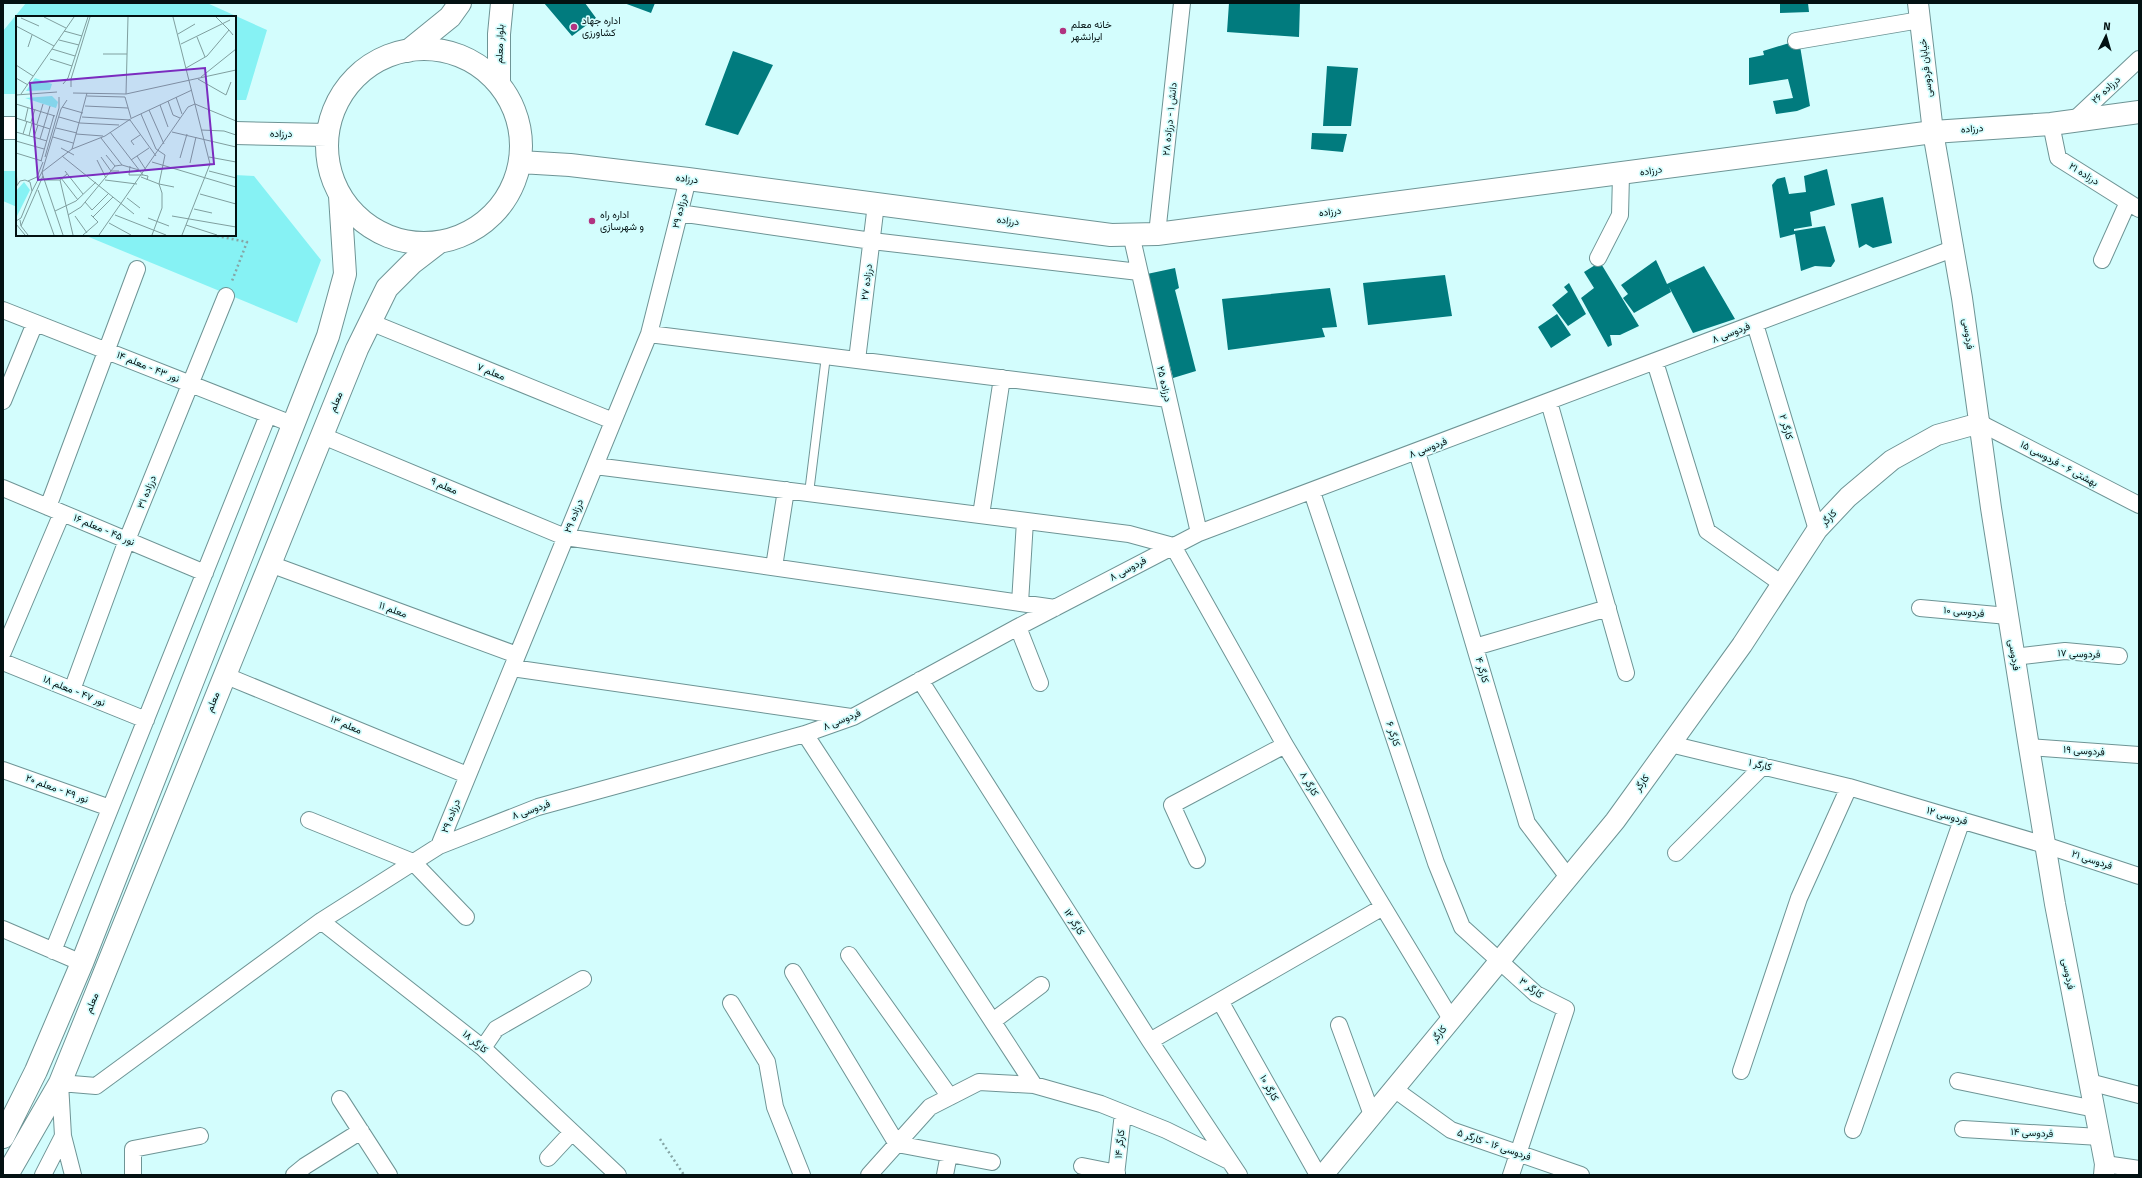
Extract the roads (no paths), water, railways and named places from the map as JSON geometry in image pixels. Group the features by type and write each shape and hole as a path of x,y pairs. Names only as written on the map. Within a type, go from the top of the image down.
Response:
{"main road":[{"path":"408,51 450,16 460,3"},
{"name":"بلوار معلم","path":"499,84 499,34 502,3"},
{"path":"434,50 458,56 480,67 499,84 511,102 518,121 522,142 520,162 513,186 500,207 483,224 462,236 438,243 409,242 382,234 358,218 340,196 334,183 328,160 327,135 333,111 345,89 363,71 384,58 408,51 434,50"},
{"name":"درزاده","path":"520,162 570,165 688,179 1111,235 1157,234 1621,175 1933,132 2050,124 2139,112"},
{"path":"3,128 16,128"},
{"name":"درزاده","path":"236,132 327,135"},
{"path":"3,1137 36,1071 82,963 292,424 328,336 345,274 340,196"},
{"name":"معلم","path":"7,1175 60,1083 224,674 323,436 357,350 387,288 412,263 438,243"},
{"path":"272,476 301,489"},
{"path":"36,1071 38,1078 47,1085 60,1083"}],"street":[{"name":"دانش ۱ - درزاده ۲۸","path":"1157,234 1182,3"},
{"path":"1796,41 1919,11"},
{"name":"خیابان فردوسی","path":"1919,11 1933,132"},
{"name":"درزاده ۲۶","path":"2073,120 2139,59"},
{"name":"درزاده ۲۱","path":"2050,124 2058,158 2134,205"},
{"name":"فردوسی","path":"1933,132 1954,248 1980,422 1991,508 2045,845 2105,1169"},
{"path":"1598,258 1620,215 1621,175"},
{"name":"درزاده ۲۹","path":"439,846 649,334 688,179"},
{"name":"درزاده ۲۷","path":"857,360 876,204"},
{"path":"2102,260 2134,205"},
{"path":"679,213 872,241 1139,272"},
{"name":"درزاده ۲۵","path":"1131,234 1199,533"},
{"name":"فردوسی ۸","path":"60,1083 96,1086 321,922 439,846 538,807 805,734 853,717 1018,627 1199,533 1312,492 1954,248"},
{"path":"48,506 137,269"},
{"name":"درزاده ۳۱","path":"72,690 127,540 226,296"},
{"name":"نور ۴۳ - معلم ۱۴","path":"3,310 292,424"},
{"name":"معلم ۷","path":"370,322 613,421"},
{"path":"3,401 35,323"},
{"name":"کارگر ۲","path":"1755,324 1817,530"},
{"path":"649,334 1168,399"},
{"path":"1655,362 1707,531 1782,584"},
{"path":"981,515 1002,378"},
{"path":"1549,402 1626,673"},
{"path":"53,951 268,415"},
{"name":"بهشتی ۶ - فردوسی ۱۵","path":"1980,422 2139,505"},
{"name":"کارگر","path":"1323,1175 1615,821 1742,645 1817,530 1848,498 1892,460 1937,434 1980,422"},
{"name":"معلم ۹","path":"323,436 566,537 1055,608"},
{"name":"کارگر ۴","path":"1417,452 1527,823 1568,877"},
{"path":"594,466 1129,534 1173,546"},
{"name":"نور ۴۵ - معلم ۱۶","path":"3,488 205,573"},
{"path":"774,567 786,490"},
{"name":"کارگر ۶","path":"1312,492 1436,863 1462,927 1499,961"},
{"path":"3,652 62,513"},
{"path":"1020,603 1025,521"},
{"name":"کارگر ۸","path":"1173,546 1285,745 1451,1019"},
{"name":"معلم ۱۱","path":"270,564 514,661 853,717"},
{"path":"1475,647 1608,608"},
{"name":"فردوسی ۱۰","path":"1920,608 2008,616"},
{"path":"1018,627 1040,683"},
{"name":"فردوسی ۱۷","path":"2014,657 2065,651 2119,656"},
{"name":"نور ۴۷ - معلم ۱۸","path":"3,662 146,720"},
{"name":"معلم ۱۳","path":"224,674 468,776"},
{"name":"کارگر ۱۲","path":"920,680 1150,1041 1235,1168"},
{"path":"805,734 994,1021 1034,1085"},
{"name":"کارگر ۱","path":"1670,744 1849,787"},
{"path":"1197,860 1172,805 1285,745"},
{"name":"فردوسی ۱۹","path":"2029,747 2139,755"},
{"path":"1676,853 1763,766"},
{"name":"نور ۴۹ - معلم ۲۰","path":"3,770 110,808"},
{"path":"1741,1071 1798,898 1849,787"},
{"name":"فردوسی ۱۲","path":"1849,787 2045,845"},
{"path":"309,820 413,862 466,917"},
{"path":"1853,1130 1962,820"},
{"name":"فردوسی ۲۱","path":"2045,845 2139,876"},
{"path":"1150,1041 1383,907"},
{"name":"کارگر ۱۸","path":"321,922 483,1048 618,1175"},
{"path":"3,929 82,963"},
{"path":"849,956 950,1097"},
{"name":"کارگر ۳","path":"1499,961 1536,994 1566,1009 1518,1153"},
{"path":"793,972 897,1144 992,1162"},
{"path":"483,1048 496,1029 583,979"},
{"path":"994,1021 1041,985"},
{"name":"کارگر ۱۰","path":"1220,1001 1318,1175"},
{"path":"731,1003 767,1062 774,1107 802,1175"},
{"path":"1339,1025 1372,1115"},
{"path":"1958,1081 2095,1109"},
{"name":"کارگر ۱۲","path":"869,1175 930,1107 979,1082 1034,1085 1100,1104 1166,1130 1235,1168"},
{"path":"2089,1082 2139,1095"},
{"path":"60,1083 63,1136 73,1175"},
{"name":"فردوسی ۱۶ - کارگر ۵","path":"1394,1089 1451,1130 1581,1175"},
{"path":"340,1099 389,1175"},
{"name":"کارگر ۱۴","path":"1116,1174 1123,1113"},
{"name":"فردوسی ۱۴","path":"1963,1129 2100,1137"},
{"path":"294,1175 305,1166 361,1131"},
{"path":"548,1158 572,1132"},
{"path":"43,1175 63,1136"},
{"path":"132,1175 133,1149 200,1136"},
{"path":"1511,1175 1518,1153"},
{"path":"945,1175 949,1154"},
{"path":"1082,1166 1116,1174"},
{"path":"2105,1169 2139,1169"}],"lane":[{"path":"809,493 826,356"}],"place":[{"name":"اداره جهاد کشاورزی","path":"574,27"},
{"name":"خانه معلم ایرانشهر","path":"1063,31"},
{"name":"اداره راه و شهرسازی","path":"592,221"}]}
